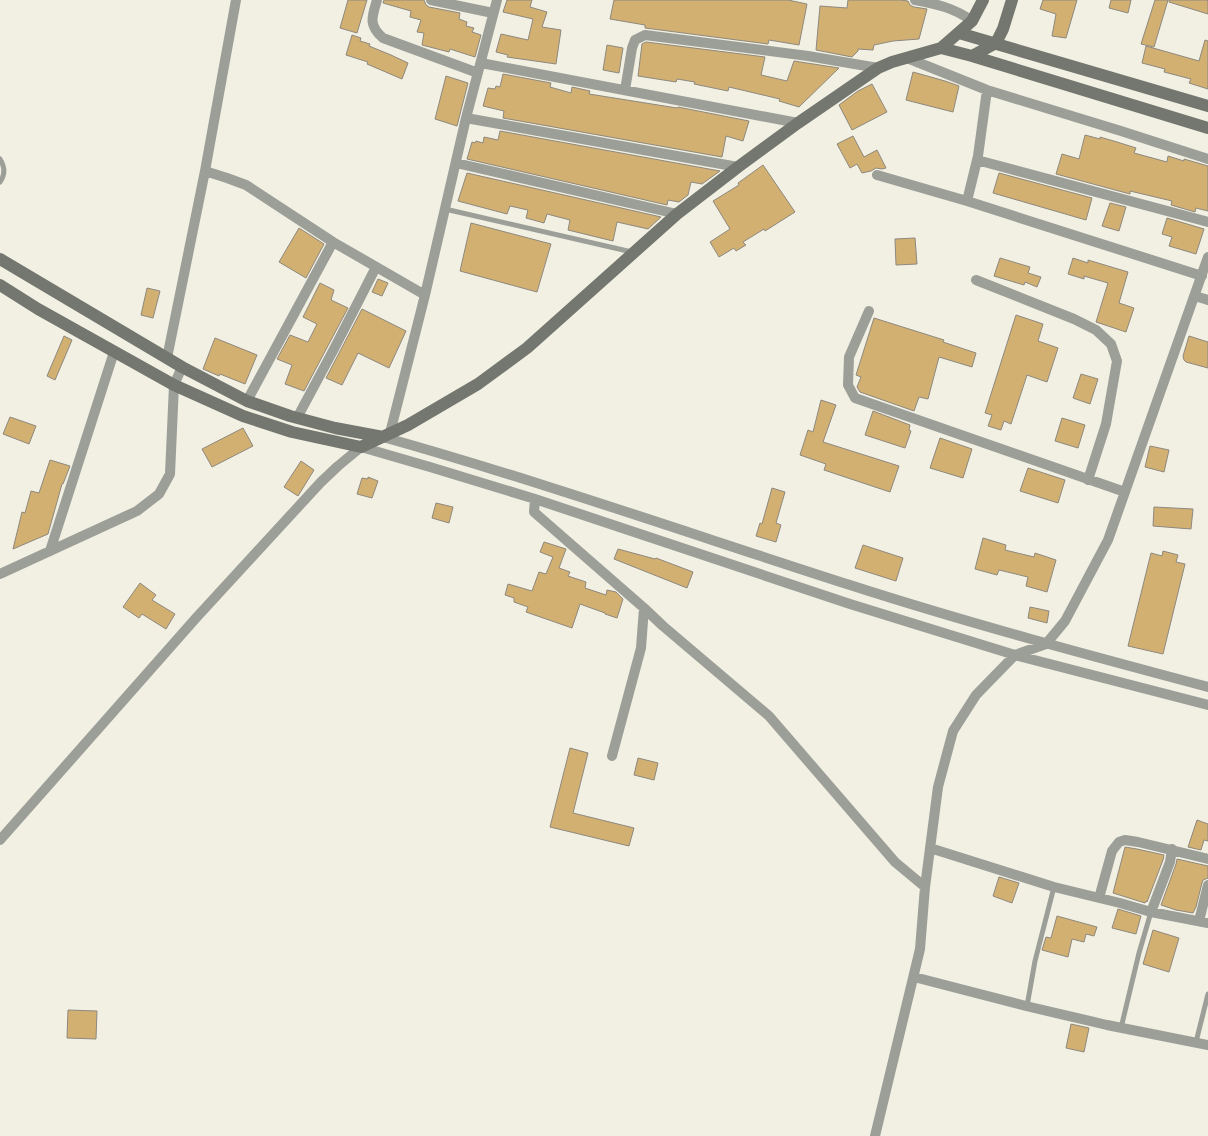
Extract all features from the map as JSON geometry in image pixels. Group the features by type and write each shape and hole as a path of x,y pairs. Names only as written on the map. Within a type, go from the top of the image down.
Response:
{"street":[{"path":"167,358 205,171 236,0"},
{"path":"377,0 373,14 373,28 383,38 479,68 625,90 798,123"},
{"path":"431,0 493,14"},
{"path":"386,435 425,295 466,118 496,0"},
{"path":"915,0 945,6 972,21"},
{"path":"0,840 4,831 196,618 338,466 361,447 408,425 478,384 527,348 677,214 738,167 878,68 941,48 972,21 983,0"},
{"path":"972,56 996,43 1003,29 1012,0"},
{"path":"959,33 1208,106"},
{"path":"625,90 632,48 635,40 645,35 808,56 878,68"},
{"path":"941,48 1208,128"},
{"path":"908,58 987,90 1208,159"},
{"path":"967,201 977,160 987,90"},
{"path":"466,118 738,167"},
{"path":"977,160 1208,222"},
{"path":"456,163 677,214"},
{"path":"205,171 246,185 333,242 425,295"},
{"path":"877,174 1202,276"},
{"path":"247,401 333,242"},
{"path":"875,1136 920,949 925,887 938,787 954,731 976,695 1016,656 1046,644 1065,621 1108,540 1208,257"},
{"path":"0,259 167,358 247,401 290,416 335,428 386,435 424,449 542,485 852,586 1046,644 1208,687"},
{"path":"298,418 376,266"},
{"path":"976,280 1074,319 1096,330 1111,344 1117,361 1106,424 1088,480"},
{"path":"0,285 38,309 174,385 252,419 292,432 361,447 535,499 840,601 1016,656 1208,706"},
{"path":"1195,296 1208,300"},
{"path":"869,311 849,358 848,384 855,398 1125,492"},
{"path":"50,551 114,352"},
{"path":"0,574 137,512 159,494 170,474 174,385 182,366"},
{"path":"535,499 534,512 663,626 769,716 895,862 925,887"},
{"path":"612,756 641,648 644,608"},
{"path":"1099,898 1112,851 1119,842 1125,840 1172,849 1208,859"},
{"path":"930,848 1054,887 1151,912 1203,922 1208,885"},
{"path":"1151,912 1165,878 1172,849"},
{"path":"914,977 1121,1028 1208,1045"}],"lane":[{"path":"0,159 4,167 4,174 0,182"},
{"path":"445,209 633,253"},
{"path":"1026,1006 1054,887"},
{"path":"1121,1028 1151,912"},
{"path":"1196,1043 1208,994"}],"building":[{"path":"348,0 367,0 357,33 340,28"},
{"path":"384,0 424,0 429,7 460,13 459,19 467,22 466,26 474,28 472,32 481,35 475,57 450,49 449,52 422,45 424,33 417,32 421,20 410,17 411,11 383,3"},
{"path":"507,0 532,0 530,7 547,12 542,27 561,30 556,64 507,57 508,55 496,52 501,34 528,40 533,19 503,12"},
{"path":"614,0 788,0 807,4 799,45 769,40 768,44 645,28 645,25 610,19"},
{"path":"848,0 900,0 908,1 914,7 927,9 919,39 874,45 873,50 858,49 852,57 816,50 820,6 847,8"},
{"path":"1043,0 1077,0 1066,38 1052,36 1056,14 1040,9"},
{"path":"1111,0 1131,0 1128,13 1109,8"},
{"path":"1155,0 1168,0 1154,47 1141,44"},
{"path":"1169,0 1208,0 1208,14 1169,2"},
{"path":"352,35 361,38 360,41 370,44 369,46 408,63 402,79 367,64 368,62 346,55"},
{"path":"1205,40 1208,41 1208,89 1189,83 1191,79 1164,72 1165,69 1142,63 1146,46 1199,61"},
{"path":"646,42 765,57 761,75 787,81 794,61 839,68 799,107 779,101 780,99 729,87 728,91 677,79 676,82 638,76 642,44"},
{"path":"607,45 623,48 619,73 603,70"},
{"path":"913,72 959,86 953,112 906,100"},
{"path":"503,74 551,83 550,87 571,93 572,87 590,91 589,94 678,107 749,121 743,141 726,136 722,157 503,118 504,111 483,106 488,88 495,89 496,86 500,87"},
{"path":"446,76 468,83 457,126 435,119"},
{"path":"872,84 887,112 852,130 839,105 858,91"},
{"path":"500,131 720,171 702,184 691,182 688,195 679,202 668,200 667,205 467,159 472,142 483,143 484,137 498,140"},
{"path":"1085,135 1100,139 1100,137 1136,148 1134,153 1167,162 1168,156 1208,166 1208,211 1196,208 1195,212 1171,205 1172,201 1130,191 1130,194 1056,174 1062,154 1079,159"},
{"path":"853,136 864,157 877,150 886,168 876,168 862,173 857,164 850,168 837,144"},
{"path":"763,165 795,212 743,242 746,245 736,251 734,248 719,257 710,242 730,229 713,201 739,185 738,183"},
{"path":"467,173 661,217 648,229 617,222 613,241 568,230 570,220 547,214 544,223 526,218 528,210 510,206 507,214 458,201"},
{"path":"999,173 1092,198 1086,220 993,193"},
{"path":"1110,203 1126,207 1119,231 1102,226"},
{"path":"1167,218 1204,229 1196,254 1169,246 1172,237 1162,234"},
{"path":"471,223 551,244 537,292 460,271"},
{"path":"299,228 324,244 306,278 279,262"},
{"path":"915,238 917,264 896,265 895,239"},
{"path":"1000,258 1030,267 1028,273 1041,277 1037,287 1025,282 1024,285 994,276"},
{"path":"1073,258 1088,263 1088,260 1128,272 1119,303 1134,308 1126,332 1096,322 1108,283 1084,276 1084,279 1068,274"},
{"path":"378,279 388,283 382,296 372,292"},
{"path":"320,283 334,290 331,300 348,308 304,391 285,384 292,365 277,359 290,335 308,342 317,324 303,317"},
{"path":"147,288 160,291 153,318 141,315"},
{"path":"362,309 406,331 389,368 358,353 342,385 326,378"},
{"path":"1016,315 1043,324 1038,341 1058,348 1047,382 1027,375 1011,424 1004,421 1001,430 988,426 992,415 985,413"},
{"path":"874,318 944,340 943,342 976,353 972,367 939,357 928,399 919,397 914,411 860,392 857,387 861,377 856,375"},
{"path":"64,336 72,340 55,380 47,376"},
{"path":"1189,336 1208,342 1208,368 1184,360 1183,356"},
{"path":"215,338 257,355 245,384 203,369"},
{"path":"1081,374 1098,379 1090,404 1073,398"},
{"path":"821,400 836,405 823,442 899,466 890,492 824,470 826,464 800,455 808,430 813,432"},
{"path":"873,411 910,425 909,430 911,431 905,448 865,435"},
{"path":"10,417 36,426 29,444 3,434"},
{"path":"1062,418 1085,425 1078,448 1055,441"},
{"path":"243,428 253,446 212,467 202,449"},
{"path":"940,438 972,449 963,478 930,468"},
{"path":"1150,446 1169,450 1164,472 1145,467"},
{"path":"50,460 70,466 62,484 48,534 13,549 22,512 25,513 31,491 39,493"},
{"path":"301,461 314,470 298,496 284,487"},
{"path":"1028,468 1065,480 1058,503 1020,491"},
{"path":"368,477 378,481 372,498 357,494 362,478 368,479"},
{"path":"772,488 785,492 776,523 781,525 776,542 756,536 760,523 762,524"},
{"path":"436,503 453,507 449,523 432,518"},
{"path":"1154,507 1193,509 1191,529 1153,526"},
{"path":"983,538 1006,545 1005,550 1034,557 1035,553 1056,560 1047,592 1026,586 1028,577 999,570 997,575 975,569"},
{"path":"544,542 566,549 559,568 570,572 568,576 586,582 585,588 606,595 607,590 616,592 623,599 617,618 580,604 572,628 526,612 528,607 514,602 514,598 505,595 508,584 532,591 539,572 546,574 553,557 540,552"},
{"path":"863,545 903,558 896,581 855,568"},
{"path":"618,549 656,558 693,572 687,588 614,559"},
{"path":"1163,551 1178,555 1176,562 1185,564 1163,654 1128,646 1151,553 1162,556"},
{"path":"140,583 156,595 152,600 175,614 166,629 142,614 139,618 123,607"},
{"path":"1030,607 1049,611 1047,623 1028,618"},
{"path":"570,748 588,753 573,813 634,828 629,846 550,827"},
{"path":"638,758 658,763 654,780 634,775"},
{"path":"1197,820 1208,824 1208,841 1204,840 1201,850 1188,847"},
{"path":"1125,847 1164,855 1145,903 1113,893"},
{"path":"1177,859 1208,866 1208,878 1203,880 1193,913 1161,905"},
{"path":"999,877 1019,883 1012,903 993,896"},
{"path":"1118,909 1141,916 1136,934 1112,928"},
{"path":"1057,916 1097,927 1094,936 1086,934 1084,942 1072,939 1068,957 1042,950 1046,937 1051,938"},
{"path":"1153,930 1179,938 1169,972 1143,964"},
{"path":"68,1010 97,1011 96,1039 67,1038"},
{"path":"1071,1024 1089,1028 1084,1052 1066,1048"}]}
